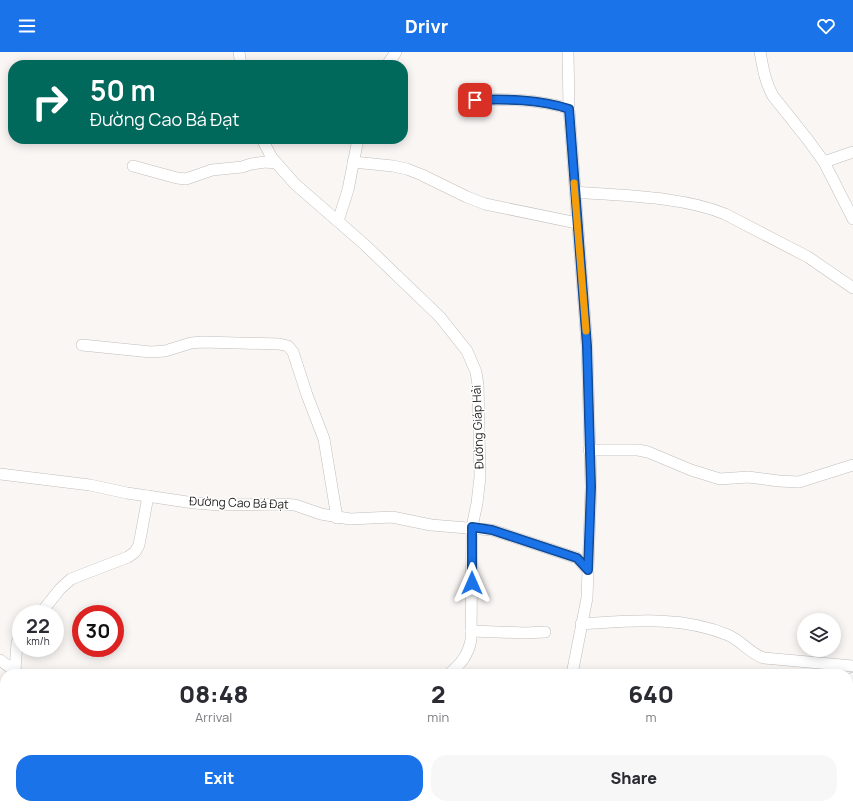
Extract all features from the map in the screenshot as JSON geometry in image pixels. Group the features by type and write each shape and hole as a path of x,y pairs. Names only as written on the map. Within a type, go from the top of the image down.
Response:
{"street":[{"path":"568,52 569,109 574,192 587,346 591,487 587,598 573,669"},
{"path":"760,52 764,78 773,96 824,162 853,219"},
{"path":"475,100 533,102 556,105 569,109"},
{"name":"Đường Giáp Hải","path":"264,144 276,163 295,184 364,244 440,317 467,351 476,372 480,477 472,527 471,640 468,652 461,663 454,669"},
{"path":"338,221 348,190 357,144"},
{"path":"824,162 853,152"},
{"path":"353,162 394,166 407,169 485,204 577,223"},
{"path":"133,166 186,179 212,170 242,167 258,163 276,163"},
{"path":"574,192 657,199 713,209 808,257 853,288"},
{"path":"82,345 151,352 165,351 191,343 202,342 279,344 288,346 295,355 307,395 315,412 324,439 337,518"},
{"path":"589,450 638,450 648,452 691,470 720,479 748,477 799,482 853,465"},
{"name":"Đường Cao Bá Đạt","path":"0,474 90,485 194,503 295,505 337,518 350,519 392,517 431,524 492,530 577,558 588,570"},
{"path":"47,605 60,589 71,579 128,557 135,552 139,545 148,496"},
{"path":"581,624 643,620 682,622 729,636 737,640 754,654 764,658 853,666"},
{"path":"470,631 525,633 545,632"},
{"path":"17,657 17,669"},
{"path":"0,660 13,669"}],"slow traffic":[{"path":"574,183 586,331"}],"route":[{"path":"472,583 472,527 492,530 577,558 588,570 591,487 587,346 574,192 569,109 556,105 533,102 475,100"}]}
